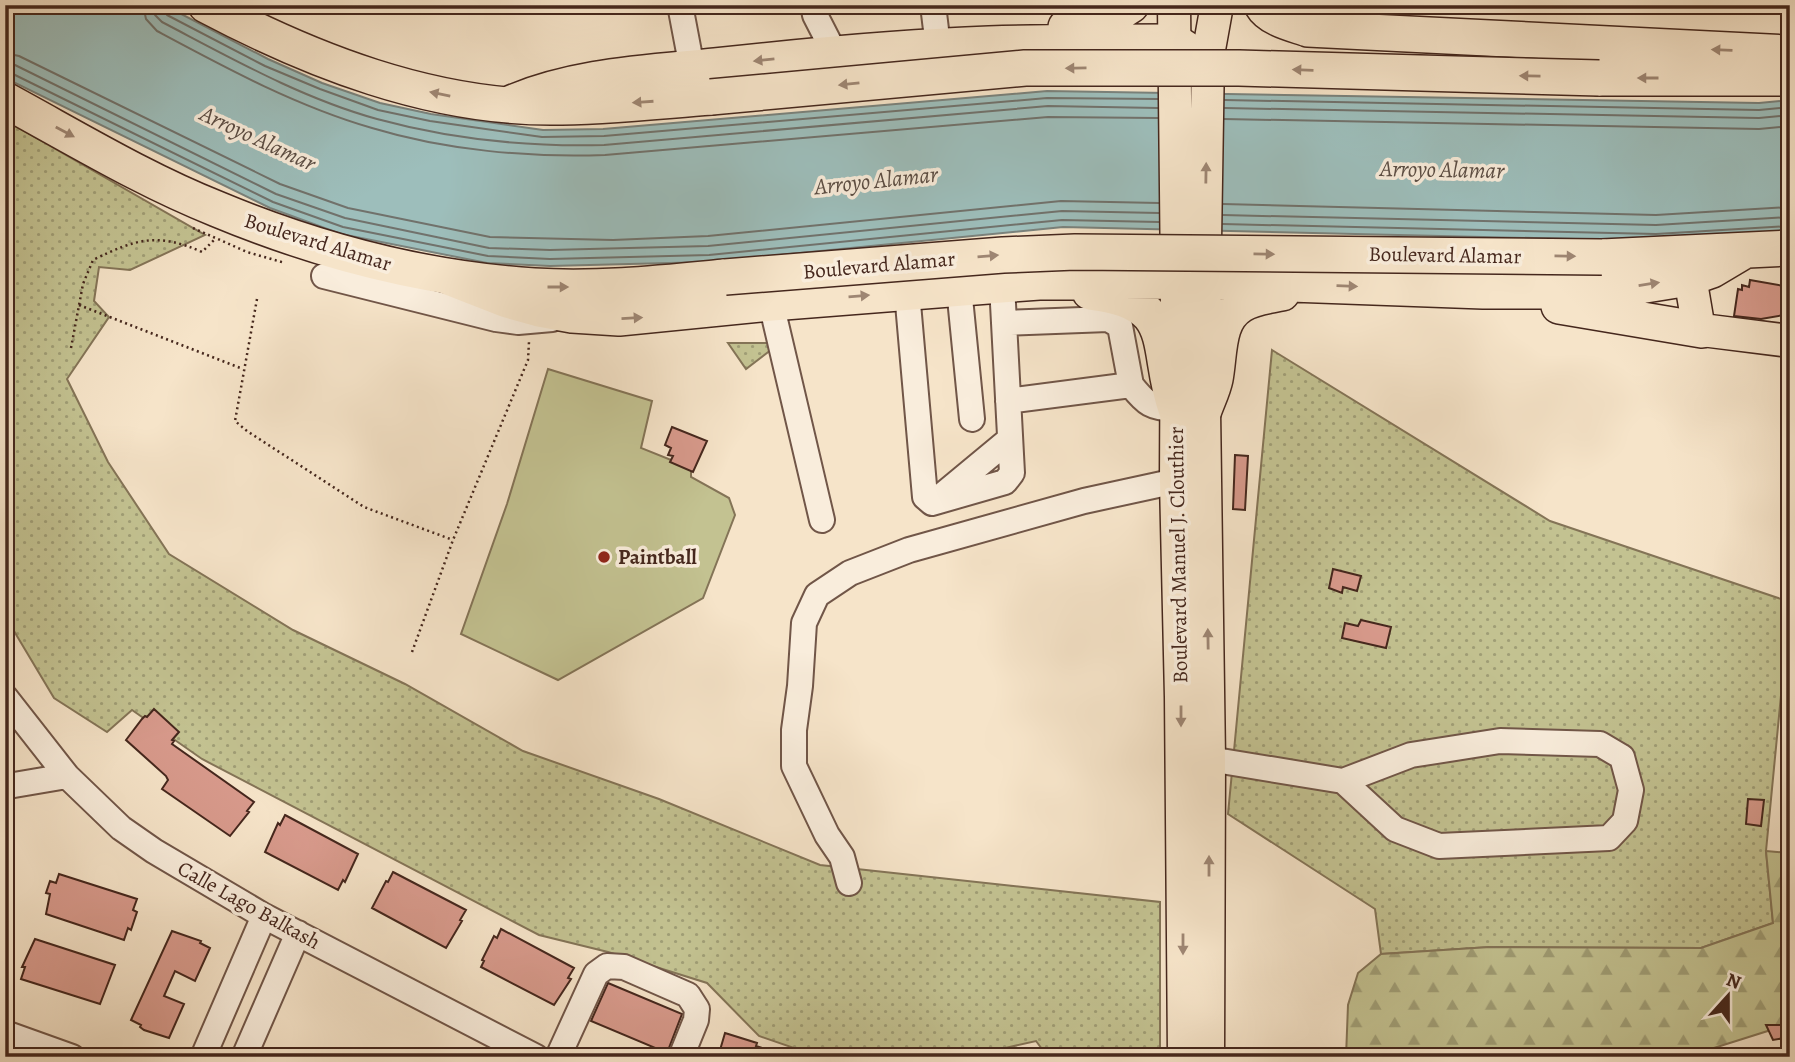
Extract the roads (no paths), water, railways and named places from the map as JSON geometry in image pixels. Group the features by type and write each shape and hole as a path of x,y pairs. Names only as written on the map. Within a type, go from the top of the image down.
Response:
{"highway":[{"path":"206,5 294,47 363,74 448,96 508,105 550,107 711,97 1025,68 1239,68 1599,78 1790,78"},
{"path":"989,44 1024,30 1103,23 1130,5"},
{"path":"1262,5 1265,10 1289,23 1308,29 1790,53"},
{"path":"508,105 533,94 579,83 834,52 989,44 1175,47 1192,52 1202,69"},
{"name":"Boulevard Alamar","path":"5,100 153,180 215,209 309,243 379,263 448,277 523,285 649,285 1003,255 1075,252 1602,257 1688,265 1744,251 1790,248"},
{"path":"448,277 507,300 572,315 619,318 1039,282 1191,281 1483,291 1583,291 1633,287 1688,265"},
{"path":"1039,282 1053,288 1122,298 1150,316 1164,346 1169,389 1190,409 1216,376 1221,337 1230,314 1251,299 1287,291 1301,284"},
{"path":"1483,291 1702,330"}],"main road":[{"path":"1174,5 1175,47"},
{"name":"Boulevard Manuel J. Clouthier","path":"1208,1057 1209,759 1190,409 1191,241 1202,69 1217,5"},
{"path":"1688,265 1698,324 1702,330 1790,341"},
{"name":"Boulevard Manuel J. Clouthier","path":"1184,1057 1182,725 1176,481 1190,409"}],"street":[{"path":"680,5 692,68"},
{"path":"813,5 815,15 834,52"},
{"path":"933,5 937,47"},
{"path":"324,276 496,319 530,321 572,315"},
{"path":"932,503 1004,482 1012,473 1002,285"},
{"path":"959,288 972,419"},
{"path":"907,292 925,497 932,503"},
{"path":"771,303 822,520"},
{"path":"1004,323 1108,319 1120,326 1131,385 1143,400 1156,408 1190,409"},
{"path":"1008,401 1131,385"},
{"path":"932,503 1010,439"},
{"path":"923,467 938,477 960,480"},
{"path":"849,883 842,857 827,835 794,766 794,730 804,623 817,595 850,573 909,550 1084,501 1176,481"},
{"name":"Calle Lago Balkash","path":"5,697 67,776 121,828 143,843 264,916 536,1057"},
{"path":"1209,759 1343,781 1411,755 1500,741 1600,744 1622,757 1631,790 1625,821 1609,838 1439,846 1395,829 1343,781"},
{"path":"5,783 14,785 67,776"},
{"path":"203,1057 264,916"},
{"path":"244,1057 298,933"},
{"path":"558,1057 596,974 607,966 624,967 688,995 697,1009 696,1020 681,1057"},
{"path":"226,1004 261,1019"},
{"path":"5,1033 72,1057"}],"water":[{"name":"Arroyo Alamar","path":"5,5 164,5 268,59 322,83 380,103 431,114 543,130 603,129 1047,91 1759,103 1790,100 1790,233 1657,241 1063,227 709,262 550,266 487,263 341,234 270,208 5,78"}],"place":[{"name":"Paintball","path":"604,557"}]}
